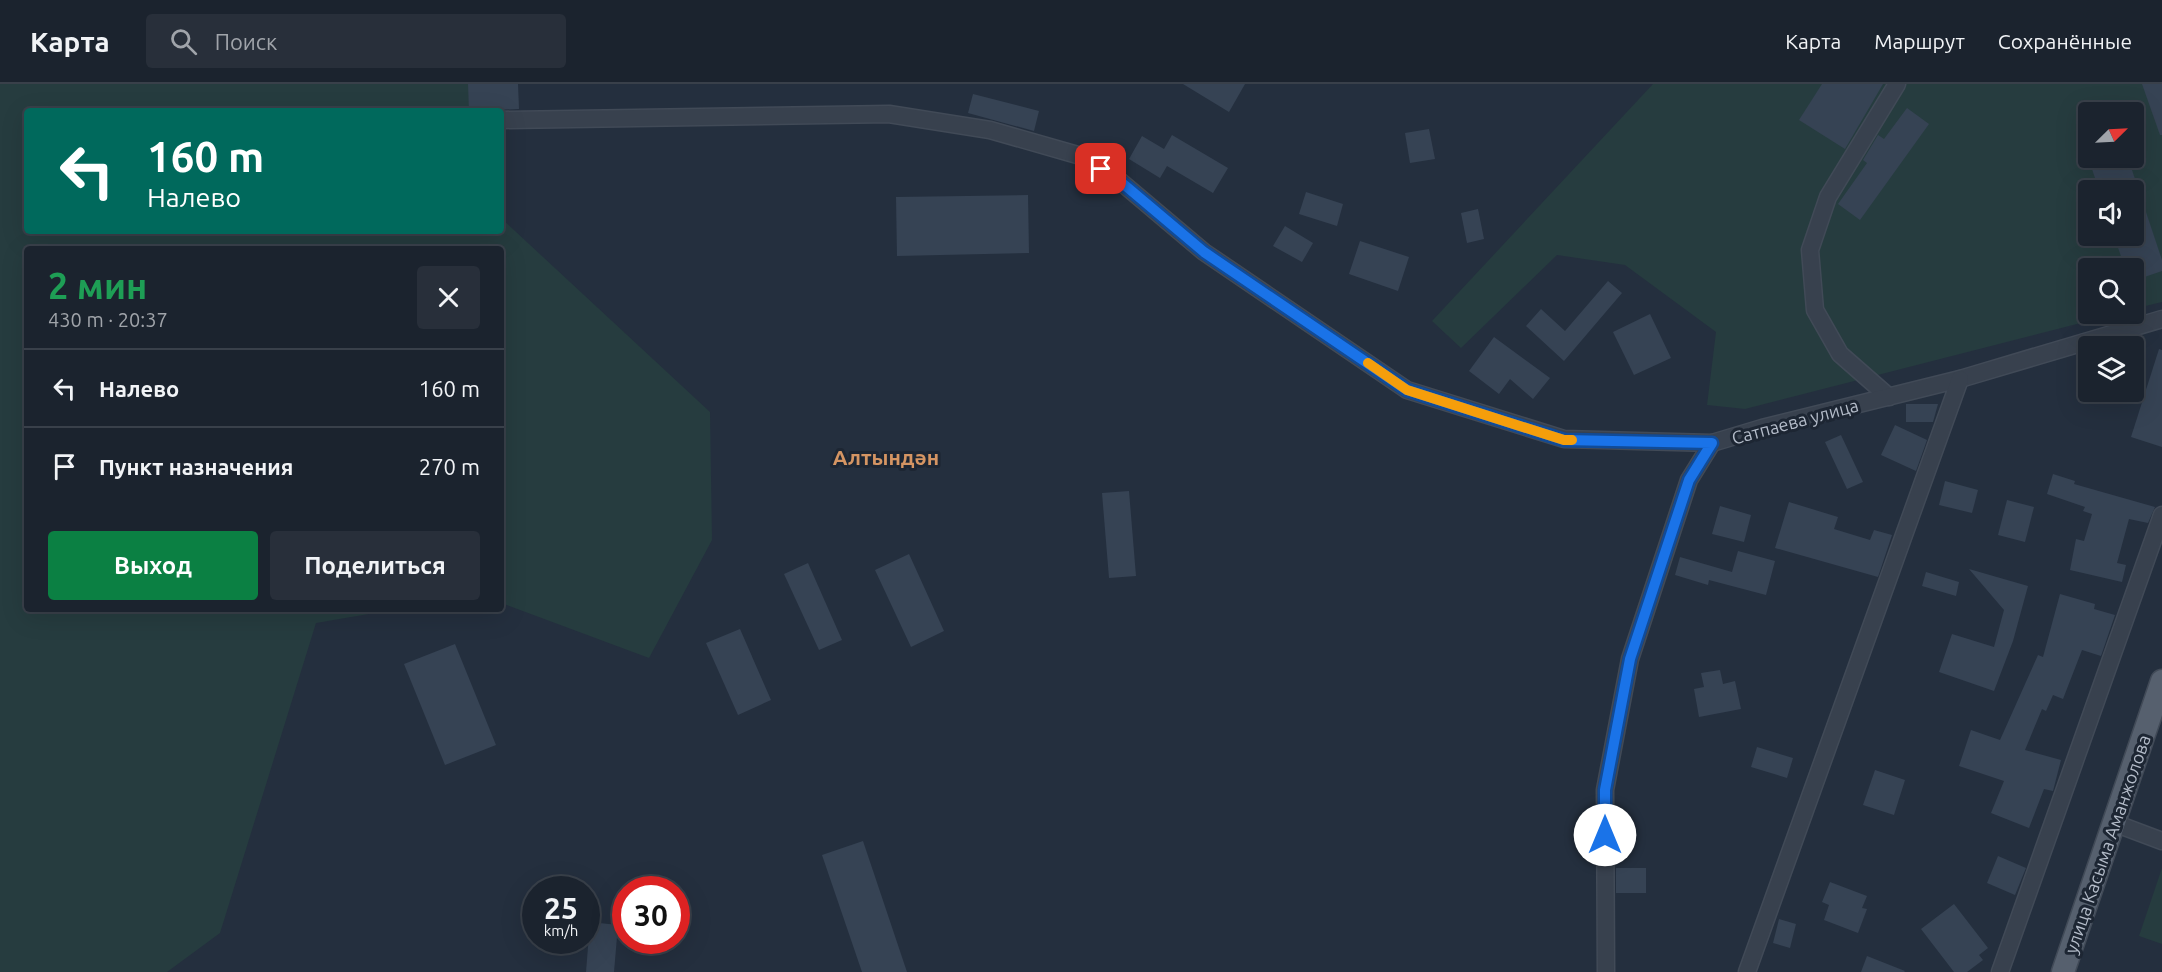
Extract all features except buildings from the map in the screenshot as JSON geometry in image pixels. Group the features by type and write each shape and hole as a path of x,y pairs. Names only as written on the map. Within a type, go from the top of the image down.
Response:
{"main road":[{"name":"улица Касыма Аманжолова","path":"2063,972 2162,681"}],"street":[{"path":"1889,397 1840,354 1815,310 1810,250 1828,196 1897,84"},
{"path":"504,120 889,114 990,130 1081,156 1121,182 1204,252 1407,390 1564,440 1712,443"},
{"name":"Сатпаева улица","path":"1606,972 1605,790 1630,659 1689,480 1712,443 1960,379 2162,319"},
{"path":"1747,972 1960,379"},
{"path":"2000,972 2162,515"},
{"path":"2114,823 2162,841"}],"green space":[{"path":"0,84 477,84 477,108 24,108 24,234 504,234 504,221 710,412 712,540 649,658 504,604 504,246 24,246 24,612 380,612 316,623 220,933 167,972 0,972"},
{"path":"1653,84 2162,84 2162,302 2144,306 2144,258 2078,258 2078,324 1745,409 1707,405 1716,332 1625,265 1557,255 1461,348 1432,321"},
{"path":"2162,868 2162,944 2139,936"}],"slow traffic":[{"path":"1368,363 1407,390 1564,440 1572,440"}],"district":[{"name":"Алтындән","path":"886,457"}],"route":[{"path":"1101,169 1121,182 1204,252 1407,390 1564,440 1712,443 1689,480 1630,659 1605,790 1605,835"}]}
